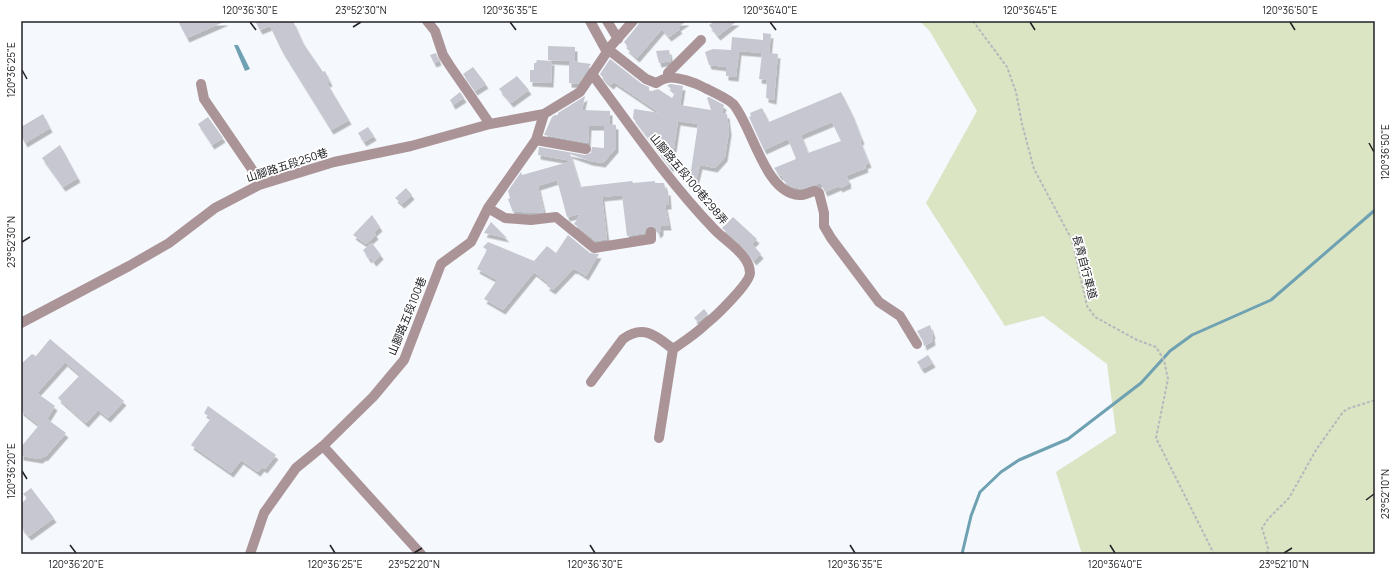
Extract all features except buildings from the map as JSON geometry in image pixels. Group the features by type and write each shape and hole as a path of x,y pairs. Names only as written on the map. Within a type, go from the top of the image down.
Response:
{"lane":[{"path":"427,21 435,31 443,55 490,124"},
{"path":"590,21 608,51 646,78 656,83 668,78 698,84 733,103 767,169 780,187 790,193 801,196 814,191 819,194 824,213 824,226 831,238 879,302 900,316 917,344"},
{"path":"607,21 618,39"},
{"path":"544,114 580,92 608,51 633,21"},
{"path":"668,78 668,73 701,40"},
{"name":"山腳路五段100巷298弄","path":"592,74 660,166 708,223 739,252 749,266 750,275 746,283 707,324 673,349"},
{"path":"202,84 204,99 262,184"},
{"name":"山腳路五段250巷","path":"21,323 129,266 169,243 215,208 262,184 334,162 411,146 490,124 544,114"},
{"name":"山腳路五段100巷","path":"250,554 264,513 296,468 323,446 374,397 404,360 441,264 471,242 488,208 536,140 544,114"},
{"path":"536,140 586,150"},
{"path":"488,208 505,218 531,220 556,217 594,248 651,239 651,232"},
{"path":"590,382 622,339 637,331 656,335 673,349 659,438"},
{"path":"323,446 421,554"}],"path":[{"name":"長青自行車道","path":"973,21 1007,67 1016,92 1022,124 1034,169 1072,240 1087,306 1095,317 1137,340 1156,347 1164,360 1168,379 1156,438 1214,554"},
{"path":"1267,554 1268,548 1262,528 1268,519 1289,498 1316,450 1347,409 1375,400"}],"green space":[{"path":"919,21 1375,21 1375,554 1082,554 1056,472 1116,433 1107,364 1043,316 1005,326 926,203 977,111 929,30"}],"water":[{"path":"234,45 238,45 250,69 245,71"}],"waterway":[{"path":"962,554 971,516 980,492 1001,472 1019,460 1068,439 1141,383 1170,351 1192,335 1271,300 1375,210"}]}
